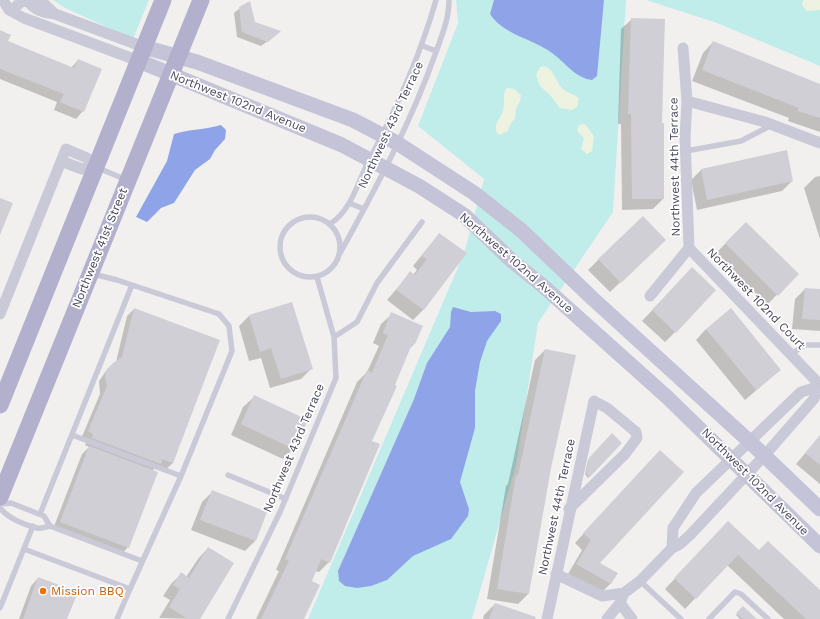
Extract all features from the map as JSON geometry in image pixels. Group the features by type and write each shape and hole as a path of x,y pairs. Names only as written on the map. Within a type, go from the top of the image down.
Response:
{"main road":[{"path":"0,405 163,0"},
{"name":"Northwest 41st Street","path":"0,497 201,0"}],"street":[{"name":"Northwest 102nd Avenue","path":"3,0 11,11 33,22 142,54 178,57 325,108 397,143 474,193 522,231 592,298 749,441 820,509"},
{"name":"Northwest 102nd Avenue","path":"27,0 31,6 43,13 55,14"},
{"path":"11,11 21,2 27,0"},
{"name":"Northwest 102nd Avenue","path":"40,0 55,14 142,54 171,76 254,108 342,145 384,169 419,186 464,215 512,261 543,286 667,397 748,474 820,546"},
{"name":"Northwest 44th Terrace","path":"650,296 689,248 686,151 687,101 683,48"},
{"path":"687,101 772,125 820,143"},
{"path":"0,314 66,149 87,158 96,167"},
{"path":"61,161 82,169 96,167"},
{"name":"Northwest 102nd Court","path":"689,248 820,386"},
{"path":"672,548 673,528 696,493 801,392 820,386"},
{"path":"556,574 602,596 624,593 640,581 672,548 680,544 690,535 748,474 813,400 820,386"},
{"name":"Northwest 44th Terrace","path":"547,619 569,510 594,401 607,408 636,432 637,438 625,454 569,510"},
{"path":"607,619 620,603 624,593"},
{"path":"620,603 632,619"}],"lane":[{"path":"330,224 340,217 383,136 423,46 436,0"},
{"name":"Northwest 43rd Terrace","path":"340,256 397,143 428,75 449,14 449,0"},
{"path":"423,46 436,50"},
{"path":"686,151 741,141 772,125"},
{"path":"96,167 128,180"},
{"path":"349,202 364,209"},
{"path":"314,216 330,224 337,233 340,244 340,256 331,269 317,277 299,277 285,266 278,249 283,231 296,219 314,216"},
{"path":"334,337 357,322 377,283 422,222"},
{"path":"90,274 219,314 229,326 232,351 181,476 142,561 118,619"},
{"name":"Northwest 43rd Terrace","path":"228,619 286,499 336,378 334,337 317,277"},
{"path":"40,514 132,286"},
{"path":"790,354 805,344 820,345"},
{"path":"72,435 181,476"},
{"path":"228,475 286,499"},
{"path":"0,504 11,503 40,514 44,516 50,526"},
{"path":"0,508 6,515 33,526 39,528 50,526 142,561"},
{"path":"0,608 33,526"},
{"path":"24,549 130,589"},
{"path":"640,581 680,619"},
{"path":"710,619 735,592 741,594 768,619"}],"shaded area":[{"path":"53,0 149,0 133,39 65,8"},
{"path":"456,0 626,0 613,212 538,323 516,465 472,619 308,619 464,253 484,179 418,126 458,23"},
{"path":"646,0 820,0 820,66 717,23"}],"sand":[{"path":"803,0 820,0 820,10 807,11 802,5"},
{"path":"544,66 553,73 563,89 579,99 577,107 572,110 560,108 550,95 540,86 536,75 540,67"},
{"path":"507,88 514,89 521,95 516,109 515,119 511,123 508,131 500,135 497,133 496,126 503,110 504,93"},
{"path":"585,124 594,136 592,151 587,154 581,149 584,138 577,131 579,125"}],"water":[{"path":"494,0 604,0 597,76 592,80 586,79 571,70 552,53 503,27 490,14"},
{"path":"221,125 226,130 225,139 215,150 210,159 195,170 174,203 161,208 147,222 136,217 167,161 174,134"},
{"path":"453,307 471,312 495,311 501,314 501,321 487,341 480,362 475,391 475,428 460,482 469,509 468,516 451,539 413,556 387,580 371,586 357,588 345,586 339,581 338,571 414,399 427,363 450,327 451,312"}],"building":[{"path":"250,1 255,22 281,31 268,42 242,32 239,7"},
{"path":"631,18 665,19 662,123 664,123 664,199 632,199 631,114 628,114"},
{"path":"0,30 11,35 8,41 74,68 78,59 102,69 84,112 60,102 64,94 0,69"},
{"path":"713,41 820,84 820,118 798,111 799,108 702,70"},
{"path":"787,150 793,181 707,200 701,169"},
{"path":"0,198 13,203 0,235"},
{"path":"643,216 666,240 621,283 598,259"},
{"path":"746,222 799,274 778,296 725,243"},
{"path":"439,233 467,253 424,310 396,290 410,271 415,275 427,259 422,256"},
{"path":"692,267 716,290 676,333 652,310"},
{"path":"805,288 820,289 820,320 802,319"},
{"path":"292,302 313,369 281,379 271,348 260,352 249,315"},
{"path":"134,308 220,340 173,463 162,459 161,464 92,438 93,434 88,431 107,386 105,377 107,369 122,357"},
{"path":"731,308 781,370 756,390 706,329"},
{"path":"391,312 423,326 415,344 412,344 395,385 397,386 372,441 380,444 330,563 321,559 312,581 320,585 304,619 261,619 289,561 285,559 367,370 372,373 388,335 383,333"},
{"path":"545,349 576,355 551,468 529,594 497,589 516,475 518,475"},
{"path":"254,395 308,420 294,449 241,424"},
{"path":"612,433 622,443 590,477 586,473 589,458"},
{"path":"820,435 820,465 805,453"},
{"path":"89,446 158,472 129,548 60,522"},
{"path":"660,450 684,472 600,563 618,573 611,584 576,564 591,540 583,533"},
{"path":"212,490 267,512 256,541 200,520"},
{"path":"728,521 759,550 768,541 820,590 820,619 806,619 738,555 696,599 674,578"},
{"path":"208,547 234,563 200,619 188,619 169,607 180,589 173,585 181,572 189,578"},
{"path":"38,577 78,592 67,619 23,619"},
{"path":"495,603 536,617 535,619 489,619"},
{"path":"743,606 757,619 743,619 736,613"}],"place":[{"name":"Mission BBQ","path":"43,591"}]}
